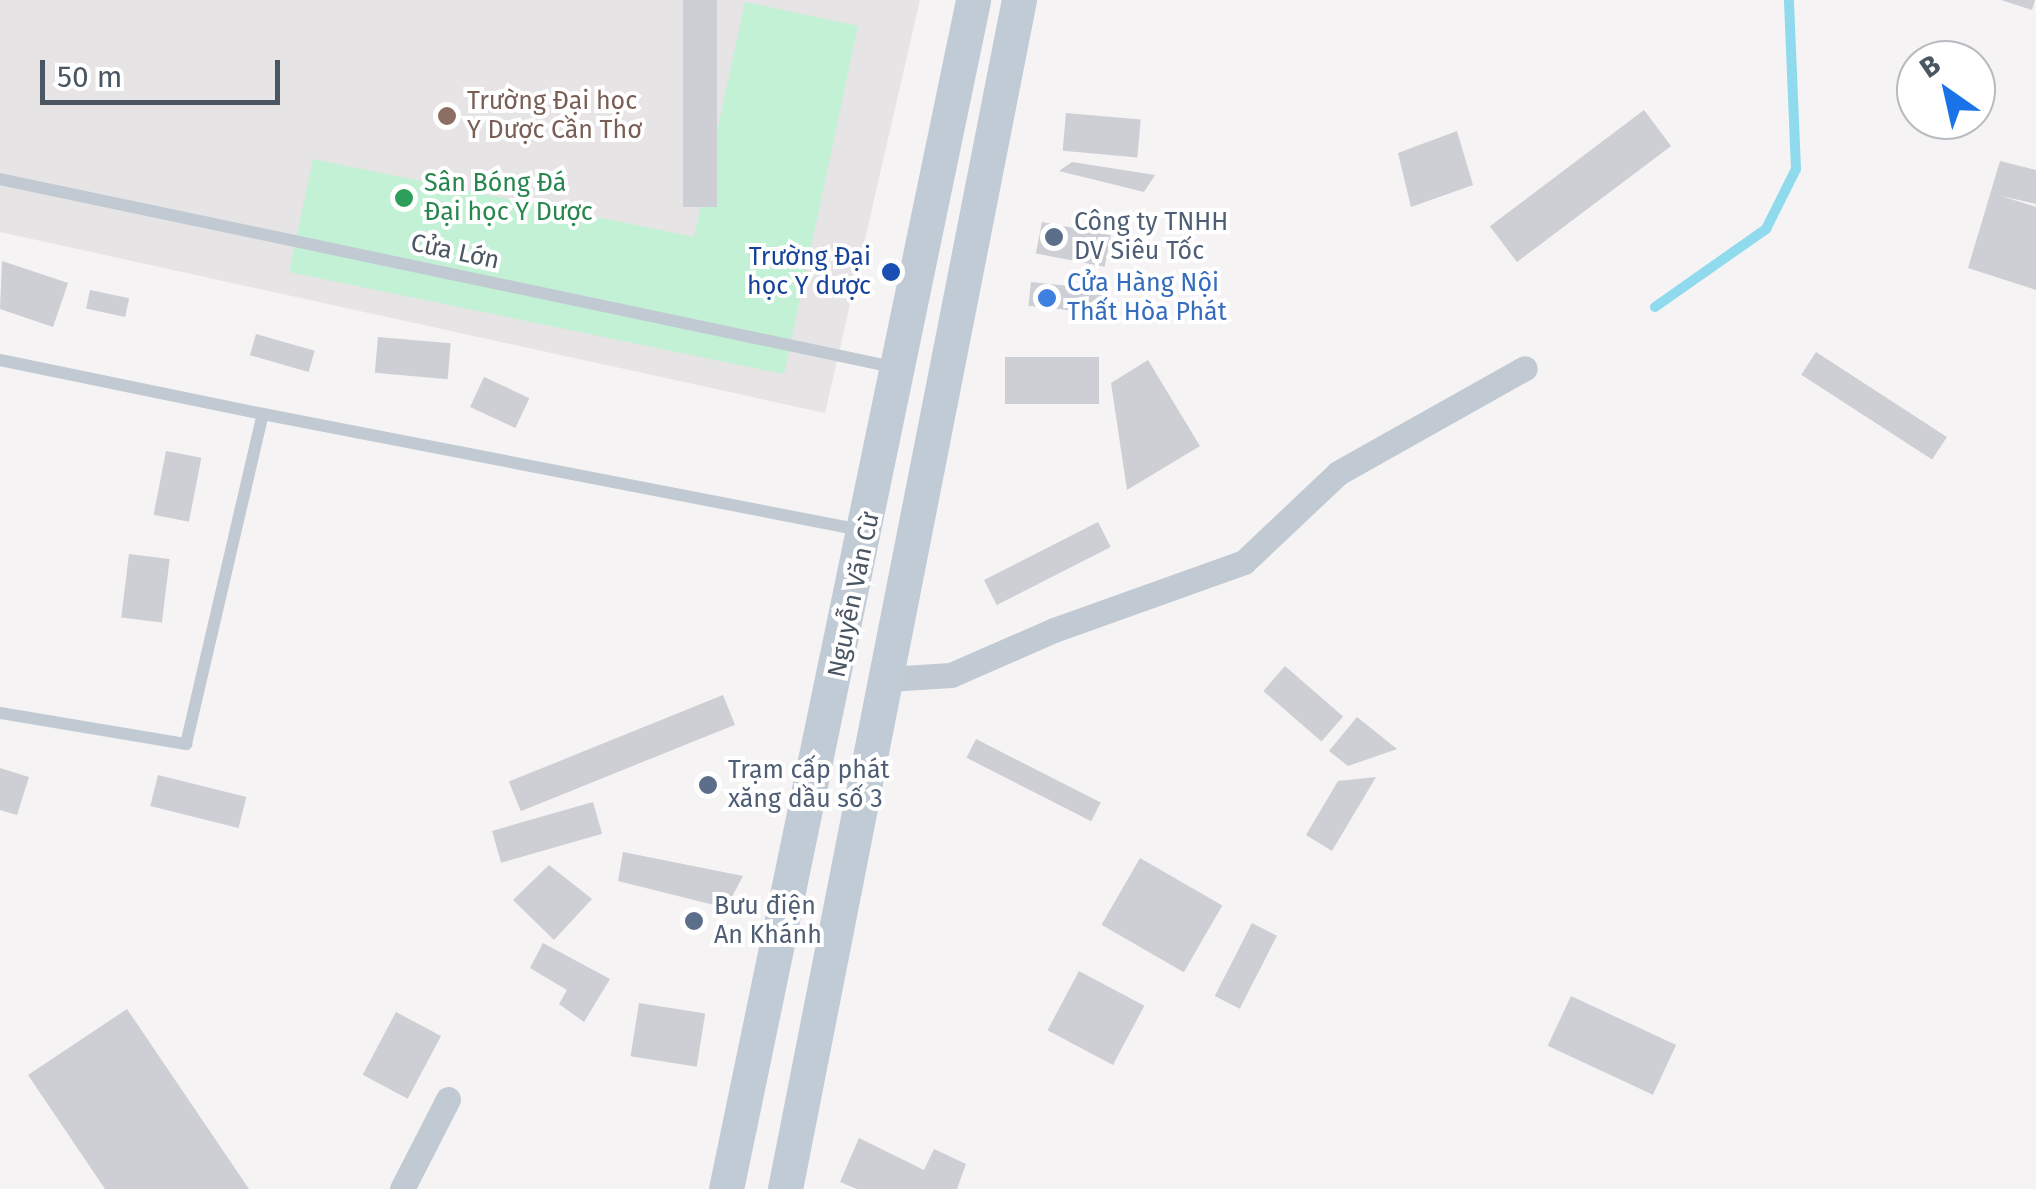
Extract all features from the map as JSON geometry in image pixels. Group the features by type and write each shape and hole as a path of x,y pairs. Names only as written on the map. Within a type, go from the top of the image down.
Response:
{"main road":[{"name":"Nguyễn Văn Cừ","path":"726,1189 868,532 973,0"},
{"name":"Nguyễn Văn Cừ","path":"785,1189 1019,0"}],"street":[{"path":"886,679 952,675 1054,630 1244,562 1338,473 1525,368"},
{"path":"402,1189 448,1100"}],"lane":[{"name":"Cửa Lớn","path":"0,179 901,368"},
{"path":"0,360 868,532"},
{"path":"0,713 186,744 263,414"}],"shaded area":[{"name":"Trường Đại học Y Dược Cần Thơ","path":"0,0 920,0 825,413 0,232"}],"green space":[{"name":"Sân Bóng Đá Đại học Y Dược","path":"745,2 858,26 784,374 289,272 313,159 694,237"}],"building":[{"path":"683,0 717,0 717,207 683,207"},
{"path":"2001,0 2035,0 2032,10"},
{"path":"1644,110 1671,146 1517,262 1490,226"},
{"path":"1066,113 1141,120 1137,157 1063,151"},
{"path":"1457,131 1473,185 1411,207 1398,153"},
{"path":"2000,161 2036,170 2036,204 2001,196 2036,207 2036,290 1968,268"},
{"path":"1072,162 1155,175 1144,192 1059,171"},
{"path":"1042,222 1111,235 1105,267 1036,253"},
{"path":"2,261 68,283 53,327 0,309"},
{"path":"1031,282 1110,290 1107,314 1028,306"},
{"path":"90,290 129,298 125,317 86,309"},
{"path":"256,334 315,351 309,372 250,355"},
{"path":"378,337 451,343 448,379 375,373"},
{"path":"1816,352 1947,437 1932,460 1801,375"},
{"path":"1005,357 1099,357 1099,404 1005,404"},
{"path":"1148,360 1200,446 1127,490 1111,383"},
{"path":"484,377 529,398 515,428 470,407"},
{"path":"166,451 201,458 189,522 154,515"},
{"path":"1098,522 1111,547 997,605 984,580"},
{"path":"129,554 170,559 162,623 121,618"},
{"path":"1285,666 1343,717 1321,741 1263,691"},
{"path":"723,695 735,725 521,811 509,782"},
{"path":"1357,717 1397,749 1348,766 1329,751"},
{"path":"976,739 1101,803 1091,821 966,758"},
{"path":"0,768 29,777 17,815 0,810"},
{"path":"158,775 246,797 239,828 150,806"},
{"path":"1376,777 1332,851 1306,835 1338,781"},
{"path":"593,802 602,834 501,863 492,831"},
{"path":"623,852 743,876 726,908 618,881"},
{"path":"1140,858 1222,906 1184,972 1102,925"},
{"path":"549,865 592,899 554,940 513,900"},
{"path":"1252,923 1277,936 1240,1009 1215,996"},
{"path":"543,943 610,979 584,1022 559,1004 567,990 530,968"},
{"path":"1079,971 1144,1006 1113,1065 1048,1030"},
{"path":"1571,996 1676,1045 1653,1095 1548,1046"},
{"path":"639,1003 705,1013 697,1067 631,1056"},
{"path":"127,1009 249,1189 105,1189 28,1075"},
{"path":"396,1012 441,1036 408,1099 363,1075"},
{"path":"859,1138 924,1170 934,1149 966,1164 957,1189 857,1189 840,1182"}],"waterway":[{"path":"1655,307 1766,229 1796,169 1789,0"}],"place":[{"name":"Trường Đại học Y Dược Cần Thơ","path":"447,116"},
{"name":"Sân Bóng Đá Đại học Y Dược","path":"404,198"},
{"name":"Công ty TNHH DV Siêu Tốc","path":"1054,237"},
{"name":"Trường Đại học Y dược","path":"891,272"},
{"name":"Cửa Hàng Nội Thất Hòa Phát","path":"1047,298"},
{"name":"Trạm cấp phát xăng dầu số 3","path":"708,785"},
{"name":"Bưu điện An Khánh","path":"694,921"}]}
